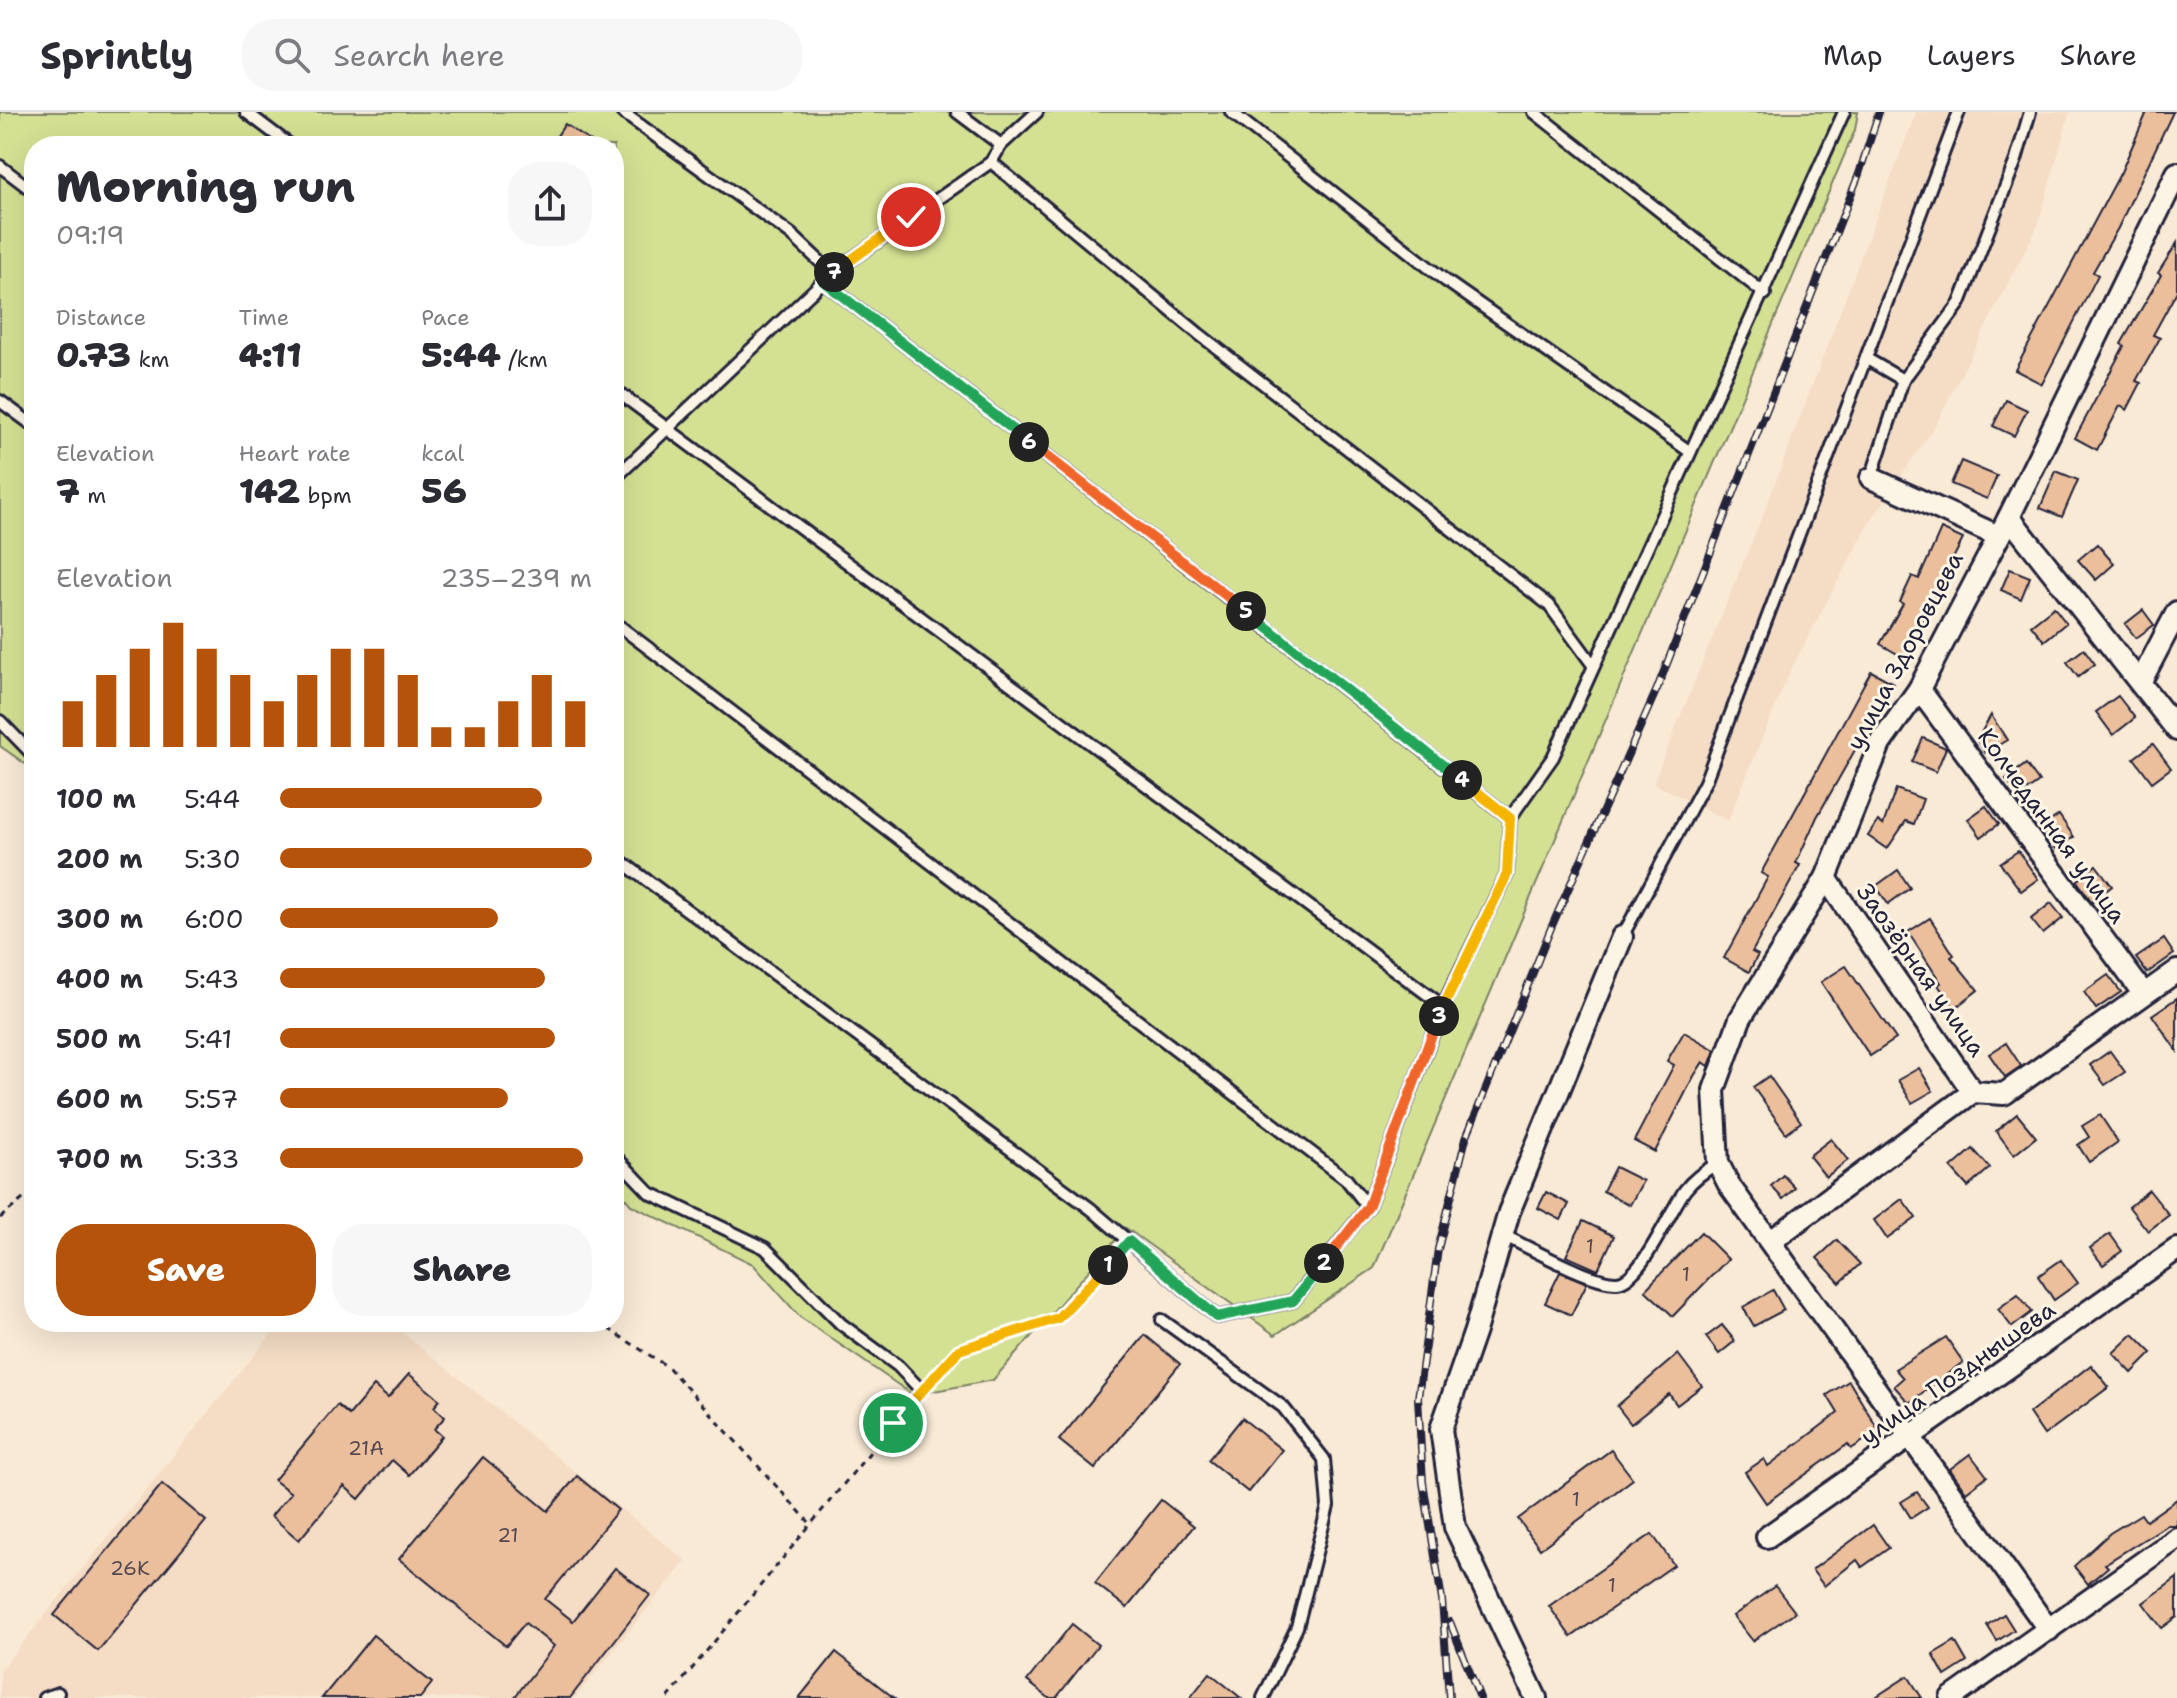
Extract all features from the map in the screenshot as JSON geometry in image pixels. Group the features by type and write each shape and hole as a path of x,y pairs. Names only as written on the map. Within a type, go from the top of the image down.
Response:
{"street":[{"name":"улица Здоровцева","path":"2049,1630 1729,1185 1718,1163 1714,1090 1740,1019 1826,878 1880,744 1919,689 1996,535 2009,517 2177,173"},
{"path":"1871,478 1996,535"},
{"path":"2009,517 2177,730"},
{"path":"2141,681 2177,612"},
{"name":"Колчеданная улица","path":"1919,689 2143,993"},
{"name":"Заозёрная улица","path":"1826,878 1973,1092"},
{"path":"1536,1698 1455,1527 1441,1429 1475,1331 1503,1235 1622,937"},
{"path":"1771,1241 1973,1092 2004,1094 2177,971"},
{"name":"улица Позднышева","path":"1767,1537 1910,1440 2177,1249"},
{"path":"1951,1698 2177,1538"}],"lane":[{"path":"246,112 278,136"},
{"path":"622,112 792,235 828,277 1510,818"},
{"path":"957,112 1001,145"},
{"path":"624,470 669,431 828,277 991,162 1001,145 1037,112"},
{"path":"1231,112 1446,281 1689,451"},
{"path":"1534,112 1765,294"},
{"path":"624,863 1091,1209 1217,1317 1293,1301 1368,1207 1443,1006 1507,874 1510,818 1553,757 1689,451 1765,294 1844,112"},
{"path":"1622,937 1705,782 1959,112"},
{"path":"1871,478 1903,380 1960,303 2016,160 2030,112"},
{"path":"991,162 1199,334 1549,605 1593,665"},
{"path":"0,166 24,184"},
{"path":"1867,359 1903,380"},
{"path":"624,397 1443,1006"},
{"path":"0,401 24,419"},
{"path":"624,630 1346,1179 1368,1207"},
{"path":"0,721 24,746"},
{"path":"1503,1235 1600,1279 1618,1282 1631,1278 1685,1190 1718,1163"},
{"path":"624,1166 650,1193 765,1248 841,1324 898,1366 921,1390"},
{"path":"1162,1320 1283,1407 1324,1459 1328,1506 1297,1627 1263,1698"},
{"path":"44,1698 58,1693"}],"path":[{"path":"0,1218 24,1198"},
{"path":"668,1698 809,1522 959,1350 1058,1318 1129,1241"},
{"path":"614,1332 668,1367 809,1522"}],"shaded area":[{"path":"1916,112 2070,112 2038,225 1935,426 1867,527 1790,671 1728,821 1653,783 1766,507"},
{"path":"273,1332 401,1332 686,1561 575,1698 0,1698 0,1671"}],"green space":[{"path":"0,112 1858,112 1855,130 1374,1268 1275,1335 1126,1228 993,1380 913,1395 800,1317 753,1264 631,1205 624,1197 624,136 24,136 24,763 0,746"}],"building":[{"path":"2147,112 2173,112 2118,228 2093,272 2098,275 2042,384 2015,370 2121,172"},
{"path":"565,124 582,136 557,136"},
{"path":"2177,243 2177,291 2153,335 2160,338 2136,381 2141,383 2127,410 2120,406 2097,450 2075,438 2124,346 2121,344 2161,275 2158,273"},
{"path":"2006,400 2027,410 2014,436 1993,426"},
{"path":"1961,461 1997,476 1987,499 1951,484"},
{"path":"2056,471 2078,480 2062,517 2040,508"},
{"path":"1941,529 1963,539 1903,657 1880,644 1903,604 1900,602 1912,576 1919,579"},
{"path":"2097,544 2114,564 2096,580 2078,560"},
{"path":"2010,569 2030,577 2021,599 2001,590"},
{"path":"2054,607 2066,623 2044,641 2031,625"},
{"path":"2143,610 2154,625 2136,638 2125,624"},
{"path":"2084,649 2095,664 2078,677 2067,662"},
{"path":"1871,671 1893,683 1817,817 1796,863 1800,865 1752,952 1758,955 1749,972 1724,958 1768,877 1761,873"},
{"path":"2118,696 2135,718 2113,735 2096,712"},
{"path":"1991,715 2007,740 1985,753 1977,740"},
{"path":"1923,738 1946,748 1936,772 1912,762"},
{"path":"2153,744 2171,768 2152,782 2134,758"},
{"path":"2026,764 2039,782 2019,796 2006,779"},
{"path":"1896,789 1923,799 1914,824 1906,821 1887,849 1868,836 1878,821 1883,825"},
{"path":"1986,806 1999,824 1981,837 1968,819"},
{"path":"2059,815 2074,837 2056,849 2041,828"},
{"path":"2018,851 2038,879 2021,891 2000,863"},
{"path":"2096,865 2112,886 2092,902 2077,881"},
{"path":"1898,870 1910,888 1888,904 1876,886"},
{"path":"2051,903 2063,918 2043,934 2031,919"},
{"path":"1930,918 1954,955 1951,957 1978,990 1955,1008 1908,932"},
{"path":"2164,939 2174,954 2147,973 2136,958"},
{"path":"1846,966 1896,1039 1870,1056 1821,982"},
{"path":"2108,975 2121,992 2096,1009 2084,992"},
{"path":"2177,998 2177,1051 2152,1015"},
{"path":"1684,1032 1715,1050 1709,1066 1703,1062 1694,1076 1655,1152 1634,1141 1674,1065 1667,1061"},
{"path":"2006,1043 2021,1066 2005,1077 1989,1054"},
{"path":"2110,1051 2125,1072 2105,1085 2090,1065"},
{"path":"1919,1068 1933,1091 1912,1103 1898,1080"},
{"path":"1769,1076 1801,1122 1786,1133 1753,1087"},
{"path":"2017,1114 2036,1137 2014,1155 1996,1131"},
{"path":"2100,1115 2118,1142 2089,1162 2078,1145 2089,1137 2082,1126"},
{"path":"1831,1139 1848,1160 1826,1177 1809,1156"},
{"path":"1973,1149 1990,1168 1968,1187 1951,1168"},
{"path":"1615,1167 1643,1181 1630,1205 1603,1191"},
{"path":"1783,1175 1795,1188 1783,1199 1771,1186"},
{"path":"2149,1190 2169,1215 2148,1231 2129,1207"},
{"path":"1546,1192 1569,1204 1561,1220 1538,1208"},
{"path":"1902,1199 1916,1218 1887,1239 1874,1220"},
{"path":"1583,1221 1614,1236 1598,1270 1566,1256"},
{"path":"1701,1232 1728,1259 1673,1316 1645,1290"},
{"path":"2110,1234 2122,1251 2103,1265 2090,1248"},
{"path":"1837,1240 1860,1264 1840,1283 1817,1258"},
{"path":"2061,1260 2078,1283 2054,1300 2038,1276"},
{"path":"1560,1272 1587,1283 1571,1315 1545,1303"},
{"path":"1773,1290 1784,1310 1754,1326 1743,1307"},
{"path":"2018,1294 2032,1312 2012,1327 1998,1309"},
{"path":"1722,1325 1735,1341 1719,1354 1706,1337"},
{"path":"2133,1334 2152,1353 2132,1373 2113,1353"},
{"path":"1145,1335 1180,1364 1095,1469 1059,1440"},
{"path":"1946,1337 1963,1362 1909,1403 1894,1386 1903,1378 1895,1369"},
{"path":"1678,1354 1702,1386 1677,1405 1669,1394 1631,1424 1617,1406"},
{"path":"2091,1365 2109,1387 2044,1435 2029,1413"},
{"path":"409,1374 440,1400 434,1407 445,1417 434,1429 442,1436 409,1475 392,1460 359,1499 344,1486 299,1540 271,1516 291,1493 274,1480 337,1405 349,1415 374,1386 388,1398"},
{"path":"1849,1381 1879,1431 1851,1449 1848,1444 1766,1503 1745,1472 1764,1459 1768,1466 1838,1413 1827,1395"},
{"path":"1242,1418 1282,1450 1248,1492 1208,1460"},
{"path":"1611,1450 1633,1479 1540,1549 1518,1519"},
{"path":"1970,1454 1987,1476 1966,1492 1950,1469"},
{"path":"483,1457 548,1511 577,1476 618,1510 545,1599 573,1621 615,1568 650,1595 570,1698 514,1698 554,1646 525,1623 506,1646 399,1559"},
{"path":"162,1484 206,1521 98,1651 54,1615"},
{"path":"1917,1492 1928,1507 1911,1518 1901,1502"},
{"path":"2177,1499 2177,1525 2167,1525 2105,1564 2108,1567 2088,1584 2074,1566 2110,1533 2141,1514 2146,1521"},
{"path":"1161,1500 1194,1526 1127,1608 1095,1583"},
{"path":"1873,1525 1889,1548 1862,1567 1857,1560 1824,1586 1812,1570"},
{"path":"1652,1534 1674,1565 1571,1637 1549,1606"},
{"path":"2177,1578 2177,1617 2162,1628 2143,1603"},
{"path":"1775,1586 1795,1612 1753,1641 1733,1616"},
{"path":"2004,1614 2014,1630 1997,1641 1987,1625"},
{"path":"1072,1624 1098,1645 1056,1698 1049,1698 1027,1681"},
{"path":"373,1635 432,1683 420,1698 322,1698"},
{"path":"1955,1641 1967,1662 1945,1676 1933,1654"},
{"path":"836,1652 894,1698 799,1698"},
{"path":"1210,1673 1241,1698 1190,1698"},
{"path":"1908,1676 1922,1698 1874,1698"}],"railway":[{"path":"1449,1698 1442,1600 1423,1482 1418,1398 1438,1249 1466,1138 1551,928 1657,689 1859,174 1879,112"},
{"path":"1450,1622 1480,1698"}],"route":[{"path":"893,1423 959,1350 1058,1318 1129,1241 1217,1317 1293,1301 1368,1207 1443,1006 1507,874 1510,818 823,281 911,217"}]}
